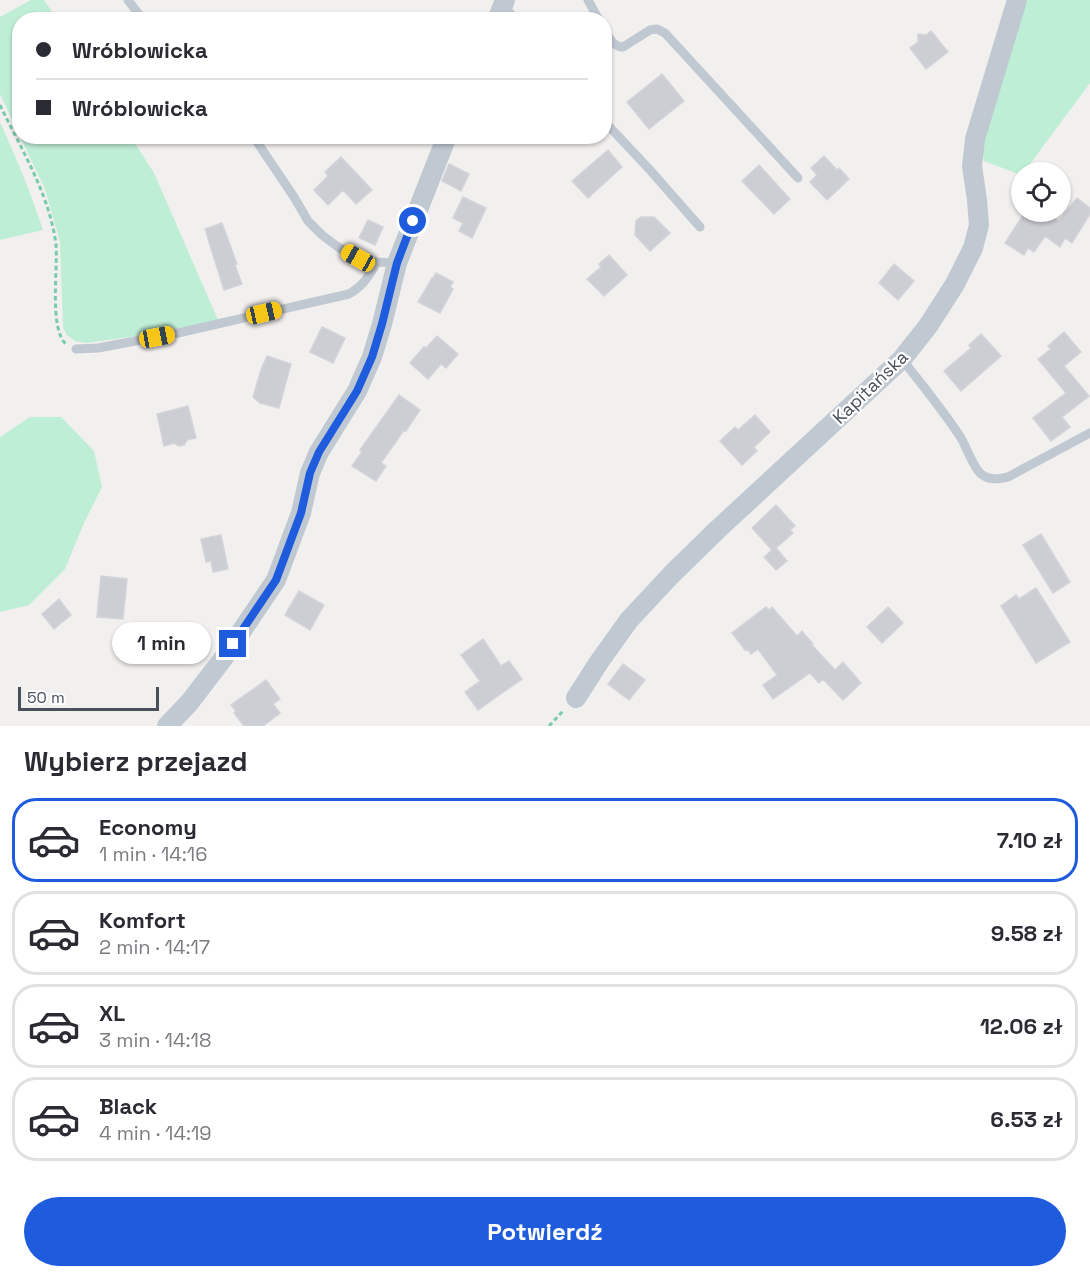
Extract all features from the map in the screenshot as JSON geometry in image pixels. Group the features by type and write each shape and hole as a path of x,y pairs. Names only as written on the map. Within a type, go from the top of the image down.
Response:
{"street":[{"name":"Kapitańska","path":"576,698 629,620 672,574 902,359 928,326 973,249 979,225 972,166 975,139 1017,0"},
{"path":"167,726 189,704 222,660 276,580 301,513 310,473 319,452 357,391 372,357 382,324 387,263 443,144"}],"lane":[{"path":"612,42 618,47 623,47 650,30 657,29 665,33 798,178"},
{"path":"612,130 700,227"},
{"path":"258,144 308,221 322,235 358,258 387,263"},
{"path":"76,349 98,348 178,333 350,294 387,263"},
{"path":"902,359 942,410 980,473 988,478 996,480 1008,477 1090,433"}],"path":[{"path":"0,105 12,130"},
{"path":"19,144 51,219 56,246 56,320 59,334 62,341 76,349"}],"green space":[{"path":"31,0 44,0 52,12 12,12 12,120 0,94 0,17"},
{"path":"1022,0 1090,0 1090,83 1031,162 1011,162 1011,171 984,161 982,148"},
{"path":"0,122 43,230 0,240"},
{"path":"23,144 135,144 154,173 218,320 151,334 86,343 75,341 67,335 63,327 60,242 45,189"},
{"path":"30,417 61,417 94,451 102,487 65,569 29,605 0,612 0,437"}],"building":[{"path":"931,31 948,52 926,69 910,48 918,42 918,34 926,35"},
{"path":"662,74 684,101 649,129 627,102"},
{"path":"608,150 622,167 588,198 572,181"},
{"path":"824,156 849,179 827,200 810,182 817,175 811,168"},
{"path":"341,157 372,190 356,204 343,190 328,205 314,190 328,176 325,172"},
{"path":"449,164 469,174 461,191 442,181"},
{"path":"759,165 790,199 774,214 742,181"},
{"path":"463,197 486,208 472,238 459,231 463,223 453,218"},
{"path":"1077,198 1090,208 1090,214 1072,243 1065,238 1060,247 1045,236 1034,252 1028,248 1024,255 1005,243 1019,222 1071,222 1071,206"},
{"path":"641,217 654,217 670,233 650,251 635,235 636,221"},
{"path":"368,220 383,227 375,245 359,238"},
{"path":"222,223 242,284 224,290 205,229"},
{"path":"609,255 627,275 604,296 587,279 601,267 599,264"},
{"path":"894,264 914,281 898,300 879,283"},
{"path":"436,273 453,282 450,287 453,289 440,313 418,302"},
{"path":"322,327 345,338 333,363 310,352"},
{"path":"1064,332 1081,352 1064,366 1089,396 1062,417 1070,427 1051,441 1033,418 1066,393 1038,359 1051,349 1048,346"},
{"path":"981,334 1001,356 961,391 944,371 971,348 969,345"},
{"path":"437,336 458,354 446,368 441,364 428,379 410,363"},
{"path":"267,356 291,364 279,408 260,403 253,397"},
{"path":"399,395 420,410 381,463 386,466 376,481 352,466 362,452 360,450"},
{"path":"188,406 196,438 187,440 184,445 179,446 174,443 164,446 157,414"},
{"path":"755,415 770,432 754,447 757,451 742,465 720,441 735,427 738,430"},
{"path":"776,505 795,526 790,530 793,533 776,548 787,561 776,570 764,557 772,550 752,528"},
{"path":"1041,534 1070,582 1053,593 1023,545"},
{"path":"221,535 228,569 213,572 211,561 206,562 201,539"},
{"path":"101,576 127,579 123,619 97,617"},
{"path":"1036,588 1070,642 1036,663 1001,606 1016,595 1019,599"},
{"path":"299,591 324,605 310,630 285,615"},
{"path":"59,599 71,615 54,629 42,614"},
{"path":"766,607 769,610 772,607 797,636 802,631 835,670 843,662 861,683 843,700 823,679 819,683 810,673 773,699 763,685 777,675 758,649 751,654 732,633"},
{"path":"888,607 903,623 882,643 867,627"},
{"path":"483,639 501,666 509,661 522,679 478,710 465,692 480,681 461,655"},
{"path":"623,664 645,680 629,700 608,684"},
{"path":"266,680 280,699 273,704 280,713 263,726 244,726 231,705"}],"route":[{"path":"233,644 276,580 301,513 310,473 319,452 357,391 372,357 397,263 413,221"}]}
